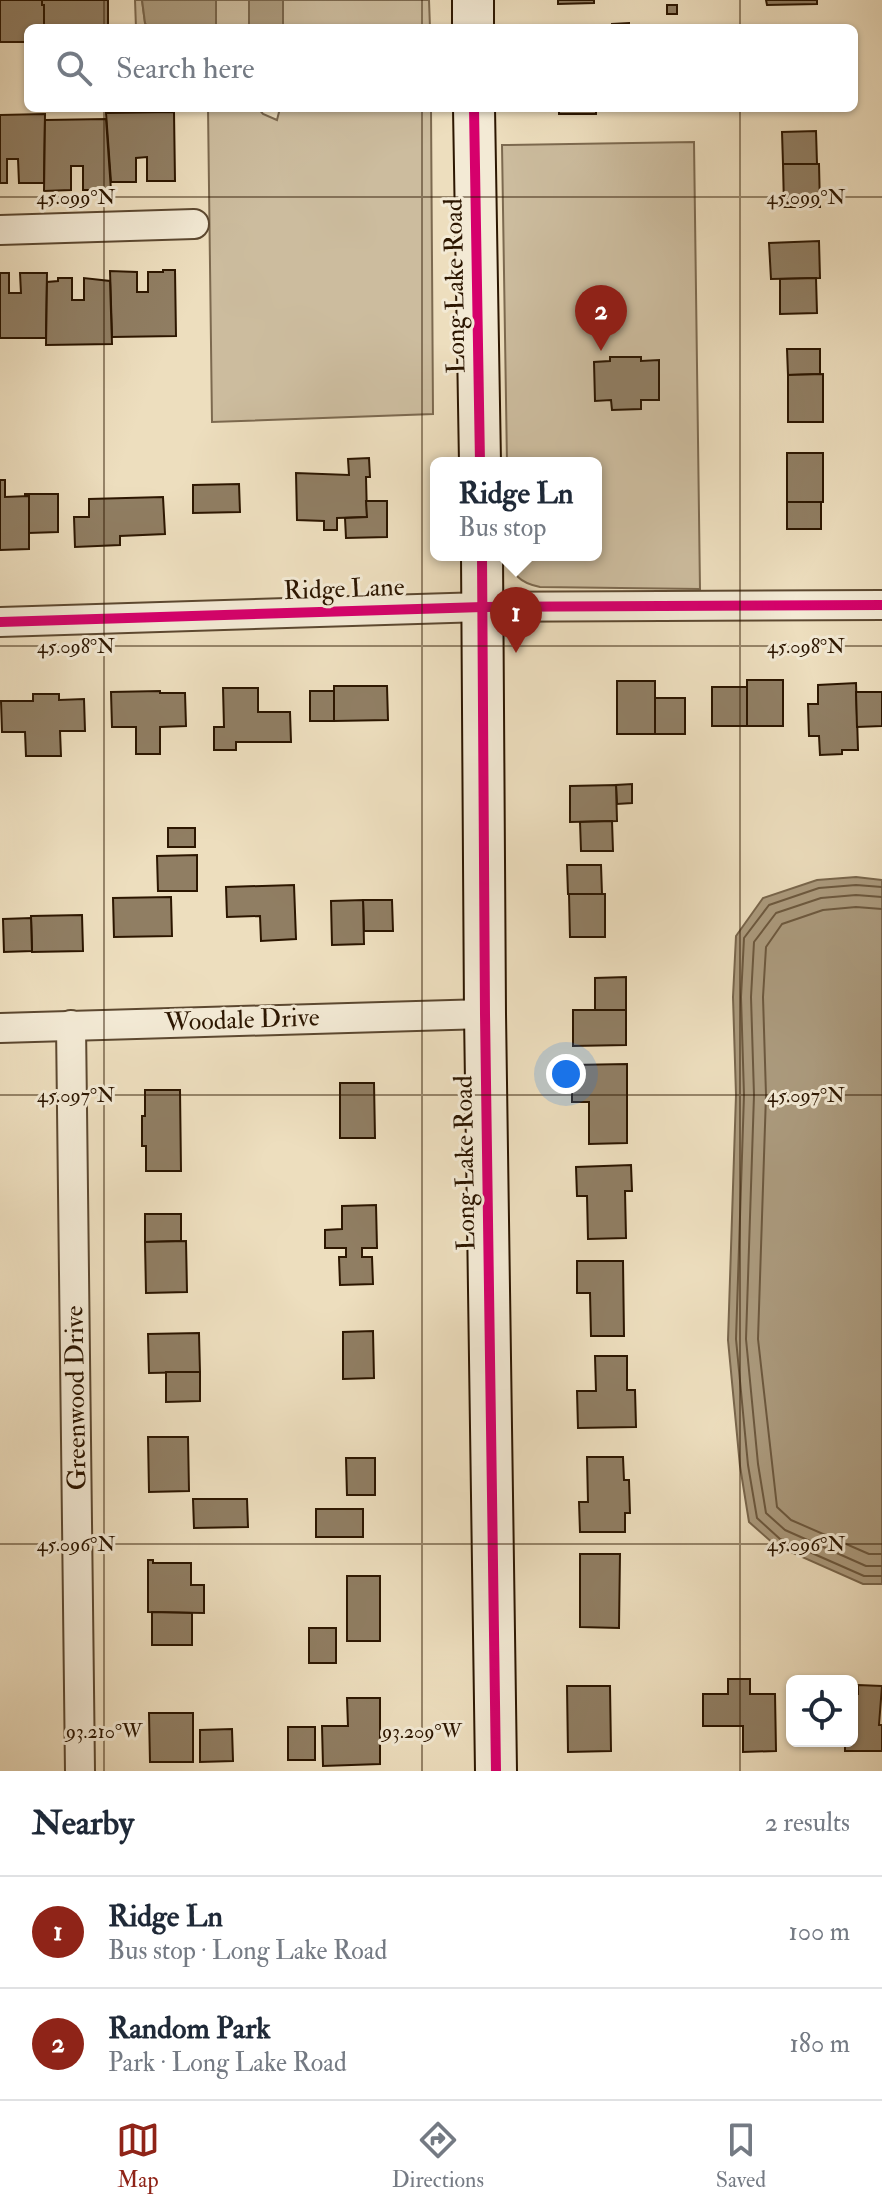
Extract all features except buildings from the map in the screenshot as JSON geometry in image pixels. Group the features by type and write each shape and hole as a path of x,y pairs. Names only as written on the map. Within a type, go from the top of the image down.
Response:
{"street":[{"path":"473,0 473,24"},
{"name":"Long Lake Road","path":"474,112 480,457"},
{"path":"0,230 194,224"},
{"name":"Long Lake Road","path":"482,561 496,1771"},
{"name":"Ridge Lane","path":"0,622 483,607 882,605"},
{"name":"Woodale Drive","path":"0,1028 485,1014"},
{"name":"Greenwood Drive","path":"71,1025 80,1771"}],"shaded area":[{"path":"135,0 142,0 146,24 136,24"},
{"path":"216,0 249,0 249,24 216,24"},
{"path":"283,0 429,0 430,24 283,24"},
{"path":"208,112 261,112 277,120 279,112 431,112 433,414 212,422"},
{"path":"694,142 700,589 540,587 518,577 512,568 510,561 602,561 602,457 507,457 502,145"}],"water":[{"path":"142,0 216,0 216,24 145,23"},
{"path":"249,0 283,0 283,24 249,24"},
{"path":"856,877 882,880 882,1584 863,1584 775,1545 749,1522 740,1466 728,1340 736,1095 733,997 736,936 763,898 817,880"}],"cycle path":[{"path":"474,112 480,457"},
{"path":"482,561 496,1771"},
{"path":"0,622 483,607 882,605"}],"place":[{"name":"Random Park","path":"601,351"},
{"name":"Ridge Ln","path":"516,653"}]}
